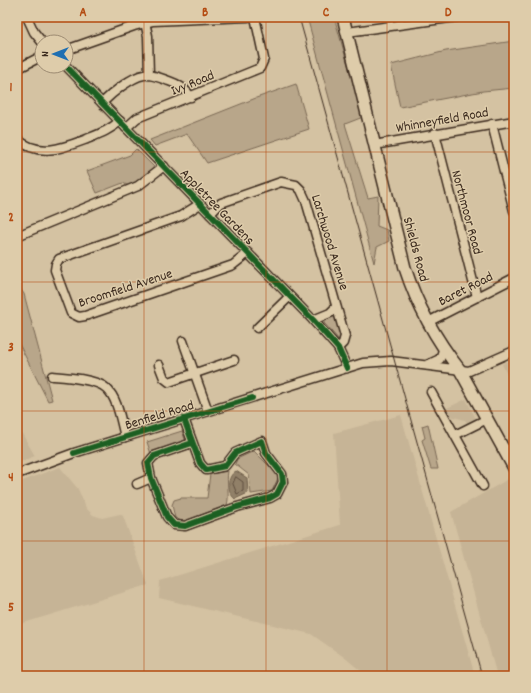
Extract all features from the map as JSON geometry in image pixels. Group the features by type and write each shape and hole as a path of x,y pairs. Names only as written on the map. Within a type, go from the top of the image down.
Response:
{"main road":[{"name":"Shields Road","path":"343,17 405,268 414,295 428,322 487,419 509,449 514,468"}],"street":[{"path":"27,17 36,34"},
{"path":"74,47 144,20 248,17"},
{"name":"Ivy Road","path":"126,128 137,118 257,70 262,65 264,60 255,17"},
{"path":"347,32 457,17"},
{"path":"144,20 148,36 149,75"},
{"path":"17,69 34,60"},
{"name":"Appletree Gardens","path":"74,74 313,320 338,348 347,368"},
{"path":"102,104 114,93 133,80 149,75 181,86 191,97"},
{"path":"17,139 27,146 36,149 56,150 106,132 120,121"},
{"name":"Whinneyfield Road","path":"374,145 434,133 514,121"},
{"path":"492,124 514,211"},
{"name":"Northmoor Road","path":"434,133 477,297"},
{"path":"17,236 142,184 164,166"},
{"name":"Larchwood Avenue","path":"210,214 222,202 275,183 285,182 296,185 305,197 345,338 343,343 338,348"},
{"name":"Broomfield Avenue","path":"200,204 181,216 59,259 55,270 71,313 79,318 93,314 233,265 248,253"},
{"path":"58,209 62,217"},
{"name":"Baret Road","path":"428,322 514,278"},
{"path":"257,328 289,297"},
{"name":"Larchwood Avenue","path":"313,320 330,313 336,307"},
{"path":"184,341 208,411"},
{"path":"426,366 440,359 444,347"},
{"name":"Benfield Road","path":"17,474 125,437 363,363 386,360 469,372 514,352"},
{"path":"160,365 167,382 234,360"},
{"path":"57,374 94,382 106,388 112,397 125,437"},
{"path":"431,392 483,486"},
{"path":"184,419 202,466 209,470 225,466 235,453 262,441 266,453 282,474 283,482 278,492 270,498 237,507 206,520 180,526 172,524 166,517 151,478 148,465 151,458 192,443"},
{"path":"455,435 487,419"},
{"path":"137,484 151,478"}],"shaded area":[{"path":"307,17 334,17 363,117 345,124 368,198 378,196 377,226 387,230 389,241 377,247 374,263"},
{"path":"514,41 514,88 483,91 400,107 391,65 446,51"},
{"path":"296,84 309,129 207,163 187,134 155,146 150,140 256,98"},
{"path":"136,149 155,168 146,177 129,186 123,183 97,193 87,171 130,155"},
{"path":"17,284 24,294 52,400 48,401 17,340"},
{"path":"336,316 343,337 341,340 339,340 324,323 324,321"},
{"path":"514,358 514,389 502,364"},
{"path":"466,399 477,421 467,423 465,420 450,416 445,409"},
{"path":"401,415 475,676 367,676 344,657 311,634 159,598 160,581 340,525 334,433"},
{"path":"428,424 438,469 431,469 422,440 425,438 422,426"},
{"path":"17,425 35,456 17,463"},
{"path":"182,431 186,442 151,454 147,442"},
{"path":"254,451 279,476 272,491 251,494 249,475 235,464 237,459"},
{"path":"60,467 78,489 86,508 93,515 102,518 120,514 123,516 148,585 17,625 17,483"},
{"path":"228,471 227,505 188,520 182,521 175,518 172,505 174,500 181,498 207,498 210,474"},
{"path":"510,478 514,485 514,676 497,676 451,512"}],"water":[{"path":"236,471 247,478 248,493 235,499 230,493 229,481 230,477"}],"tram line":[{"path":"299,17 482,676"}],"cycle path":[{"path":"74,74 313,320 338,348 347,368"},
{"path":"74,453 252,398"},
{"path":"184,419 200,463 206,470 225,466 235,453 262,441 266,453 282,474 283,482 277,494 270,498 237,507 185,526 174,525 167,517 151,478 148,463 154,456 192,443"}]}
